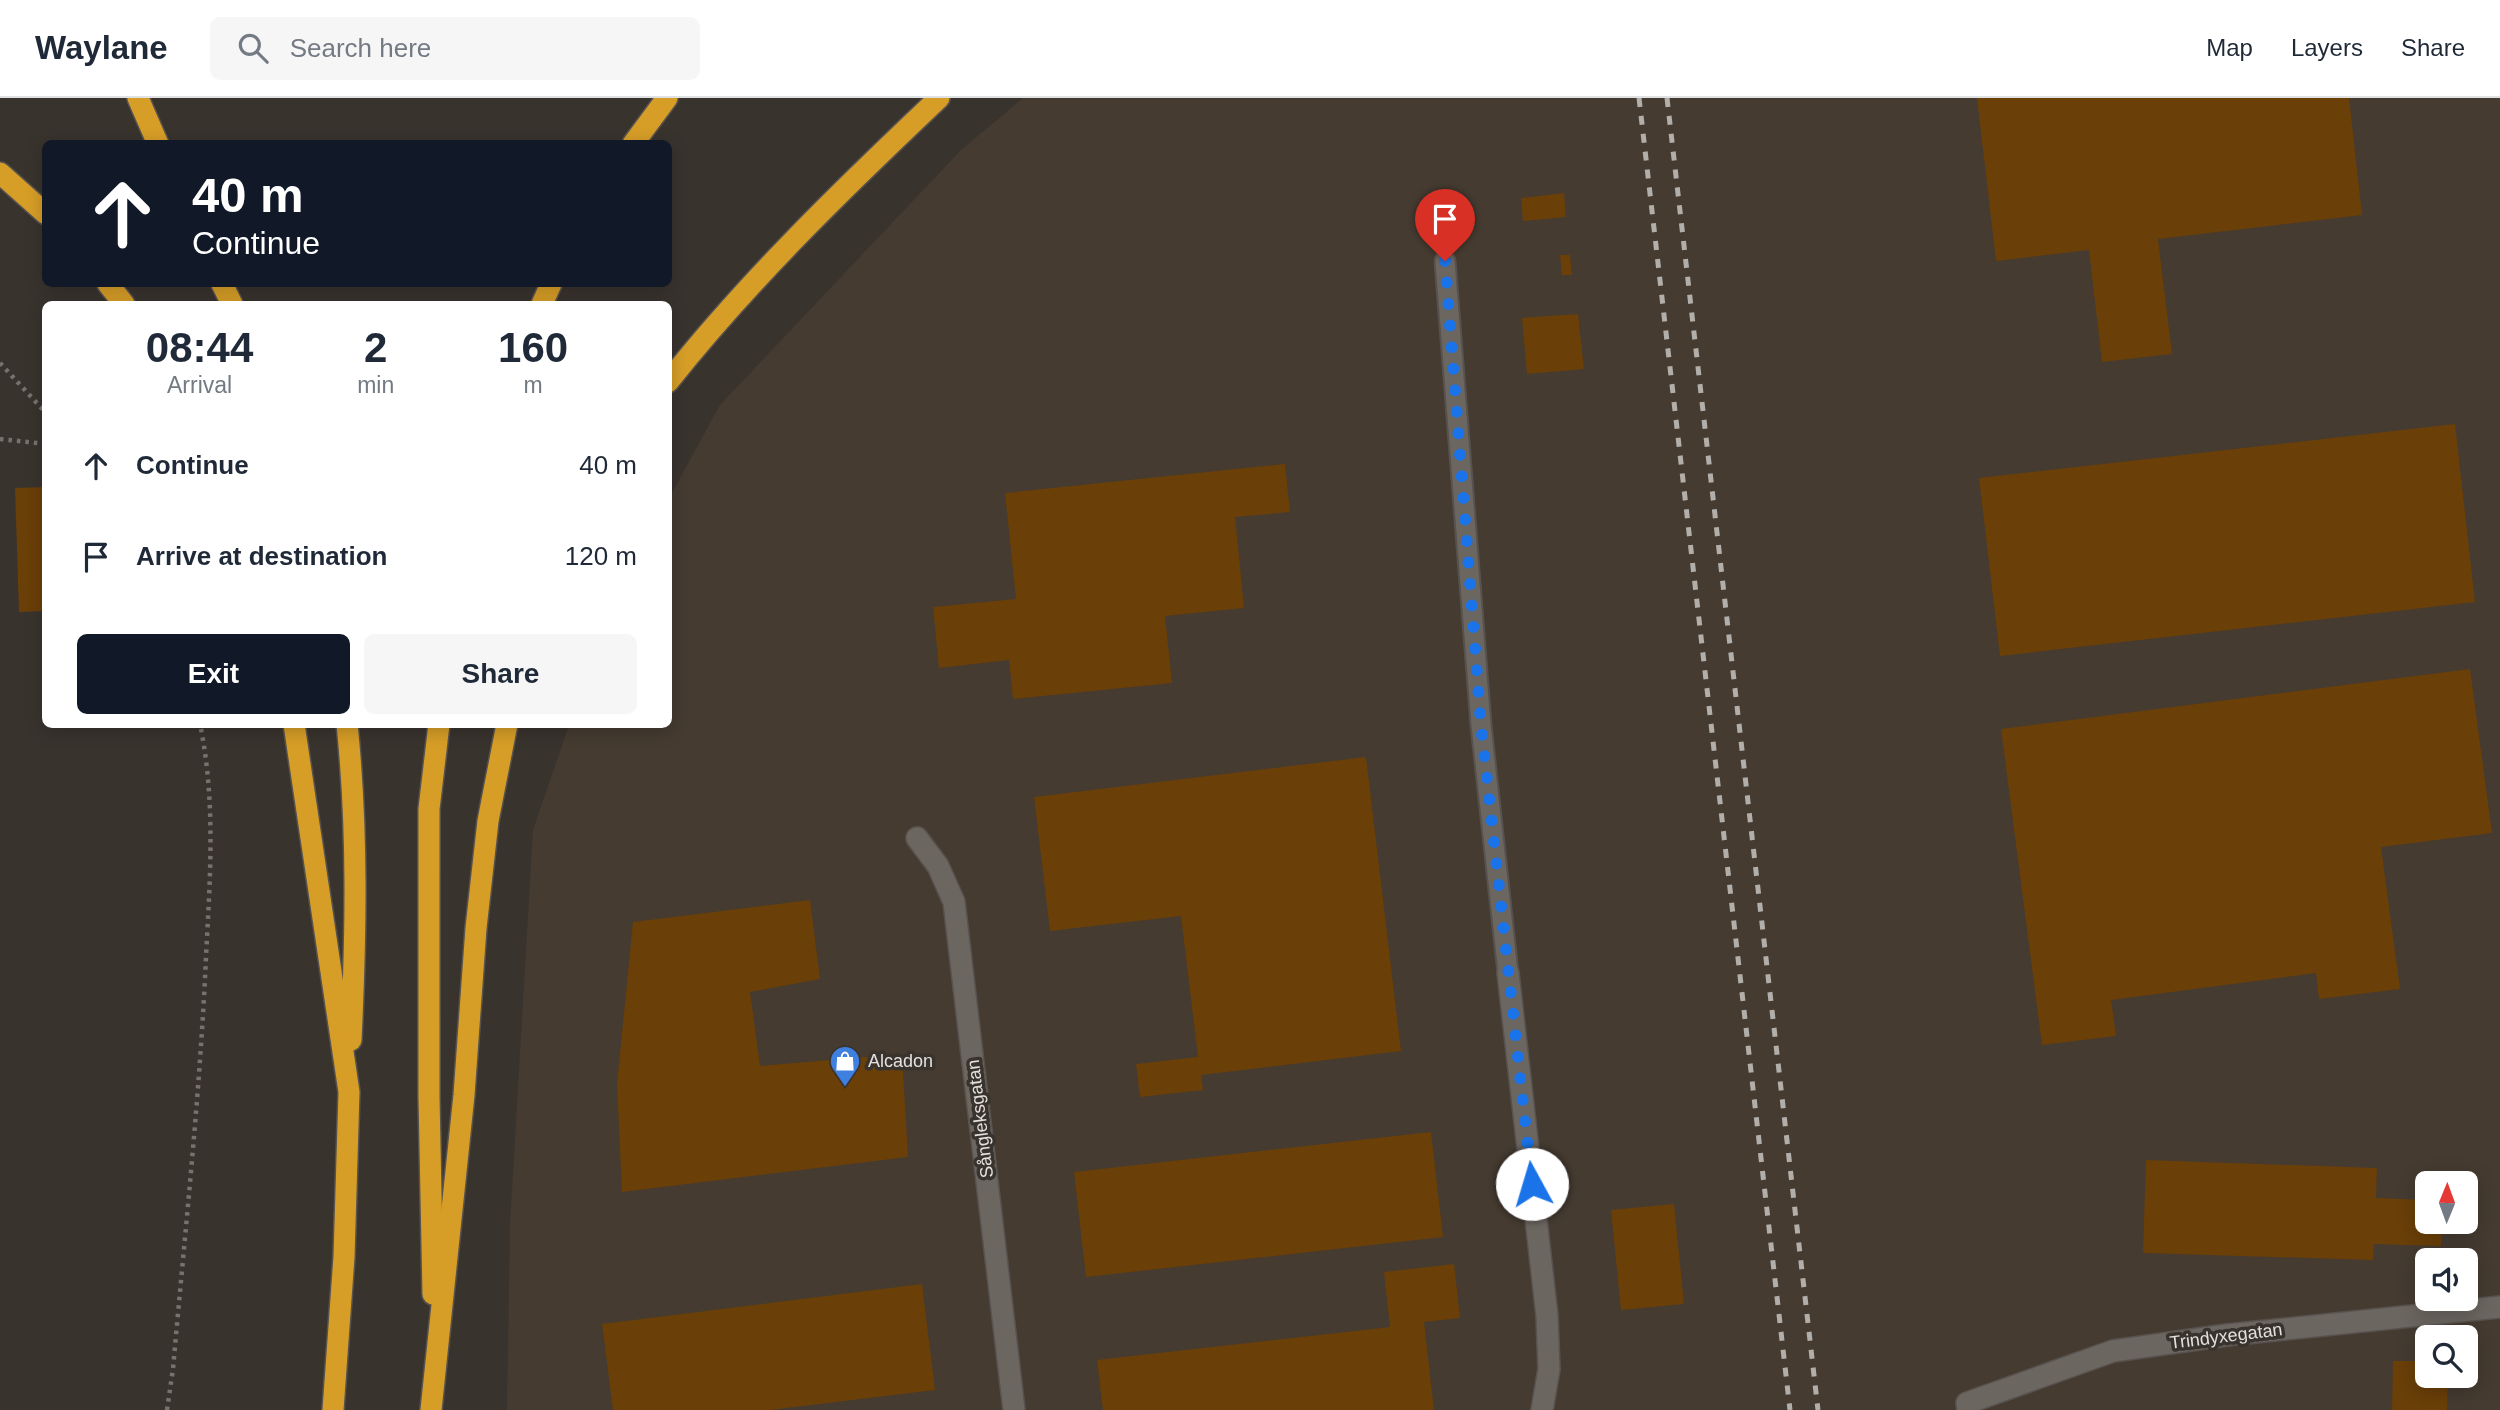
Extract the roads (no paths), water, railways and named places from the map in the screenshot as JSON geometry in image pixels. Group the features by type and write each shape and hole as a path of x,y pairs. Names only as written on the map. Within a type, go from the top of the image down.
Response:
{"highway":[{"path":"138,98 156,140"},
{"path":"636,140 667,98"},
{"path":"672,377 765,271 939,98"},
{"path":"0,173 42,210"},
{"path":"110,287 122,301"},
{"path":"295,728 349,1092"},
{"path":"333,1410 344,1257 357,910 353,779 347,728"},
{"path":"434,1387 429,1097 429,809 439,728"},
{"path":"430,1410 464,1095 476,928 488,821 506,728"}],"street":[{"name":"Sångleksgatan","path":"917,838 938,866 954,902 1014,1410"},
{"path":"1508,973 1546,1316 1549,1370 1542,1410"},
{"name":"Trindyxegatan","path":"1968,1410 1967,1403 2113,1351 2227,1335 2500,1307"}],"lane":[{"path":"1445,261 1481,725 1508,973"}],"railway":[{"path":"1639,98 1790,1410"},
{"path":"1667,98 1818,1410"}],"place":[{"name":"Alcadon","path":"845,1088"}]}
